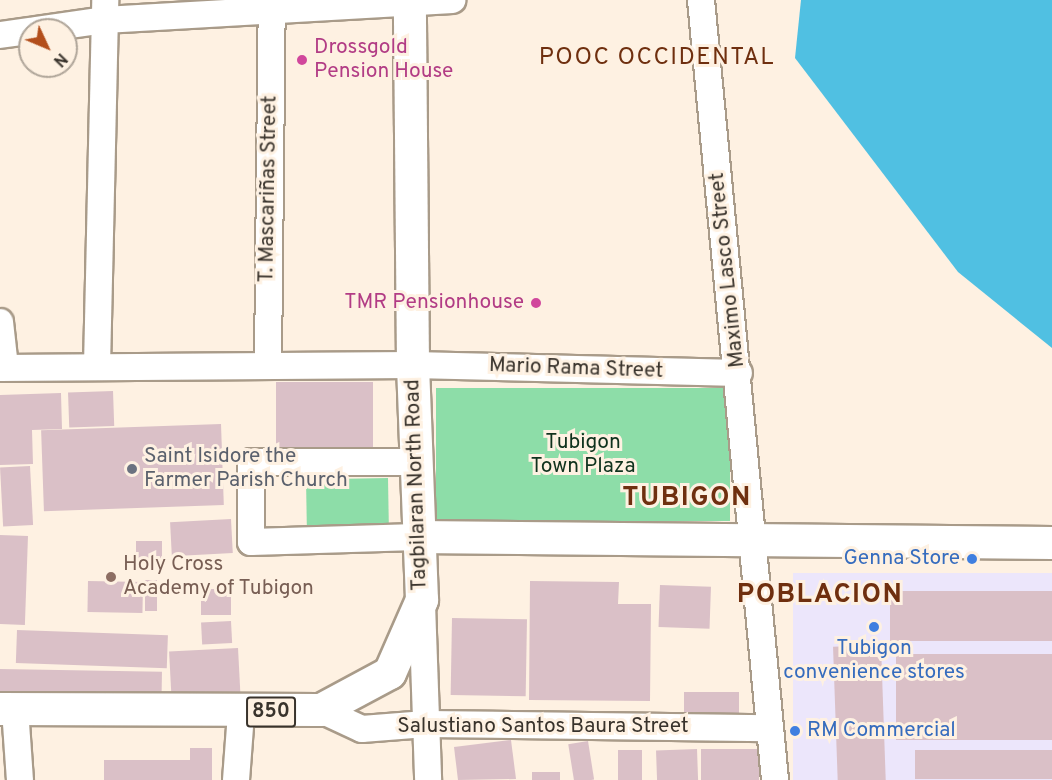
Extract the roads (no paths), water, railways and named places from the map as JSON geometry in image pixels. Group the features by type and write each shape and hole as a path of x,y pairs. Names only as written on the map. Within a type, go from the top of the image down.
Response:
{"main road":[{"name":"Tagbilaran North Road","path":"8,709 241,713 321,710 390,673 422,600 417,537 413,365 410,2"},
{"path":"417,537 1052,543"}],"street":[{"path":"76,18 104,10 272,7 452,0"},
{"name":"Maximo Lasco Street","path":"701,0 739,373 749,541 775,780"},
{"name":"T. Mascariñas Street","path":"268,364 272,7"},
{"path":"98,366 104,10"},
{"path":"0,35 18,33"},
{"path":"0,322 2,367 413,365"},
{"name":"Mario Rama Street","path":"413,365 739,373"},
{"path":"416,462 251,462 251,542 417,537"},
{"path":"422,600 428,780"},
{"path":"8,709 20,780"},
{"name":"Salustiano Santos Baura Street","path":"321,710 362,729 426,724 769,728"},
{"path":"236,780 241,713"}],"water":[{"path":"801,0 1052,0 1052,348 958,272 795,58"}],"place":[{"name":"Drossgold Pension House","path":"302,60"},
{"name":"TMR Pensionhouse","path":"536,303"},
{"name":"Saint Isidore the Farmer Parish Church","path":"132,469"},
{"name":"Genna Store","path":"972,559"},
{"name":"Holy Cross Academy of Tubigon","path":"111,577"},
{"name":"Tubigon convenience stores","path":"874,627"},
{"name":"RM Commercial","path":"795,731"}],"district":[{"name":"POOC OCCIDENTAL","path":"657,59"},
{"name":"TUBIGON","path":"687,499"},
{"name":"POBLACION","path":"820,596"}],"park label":[{"name":"Tubigon Town Plaza","path":"583,455"}]}
